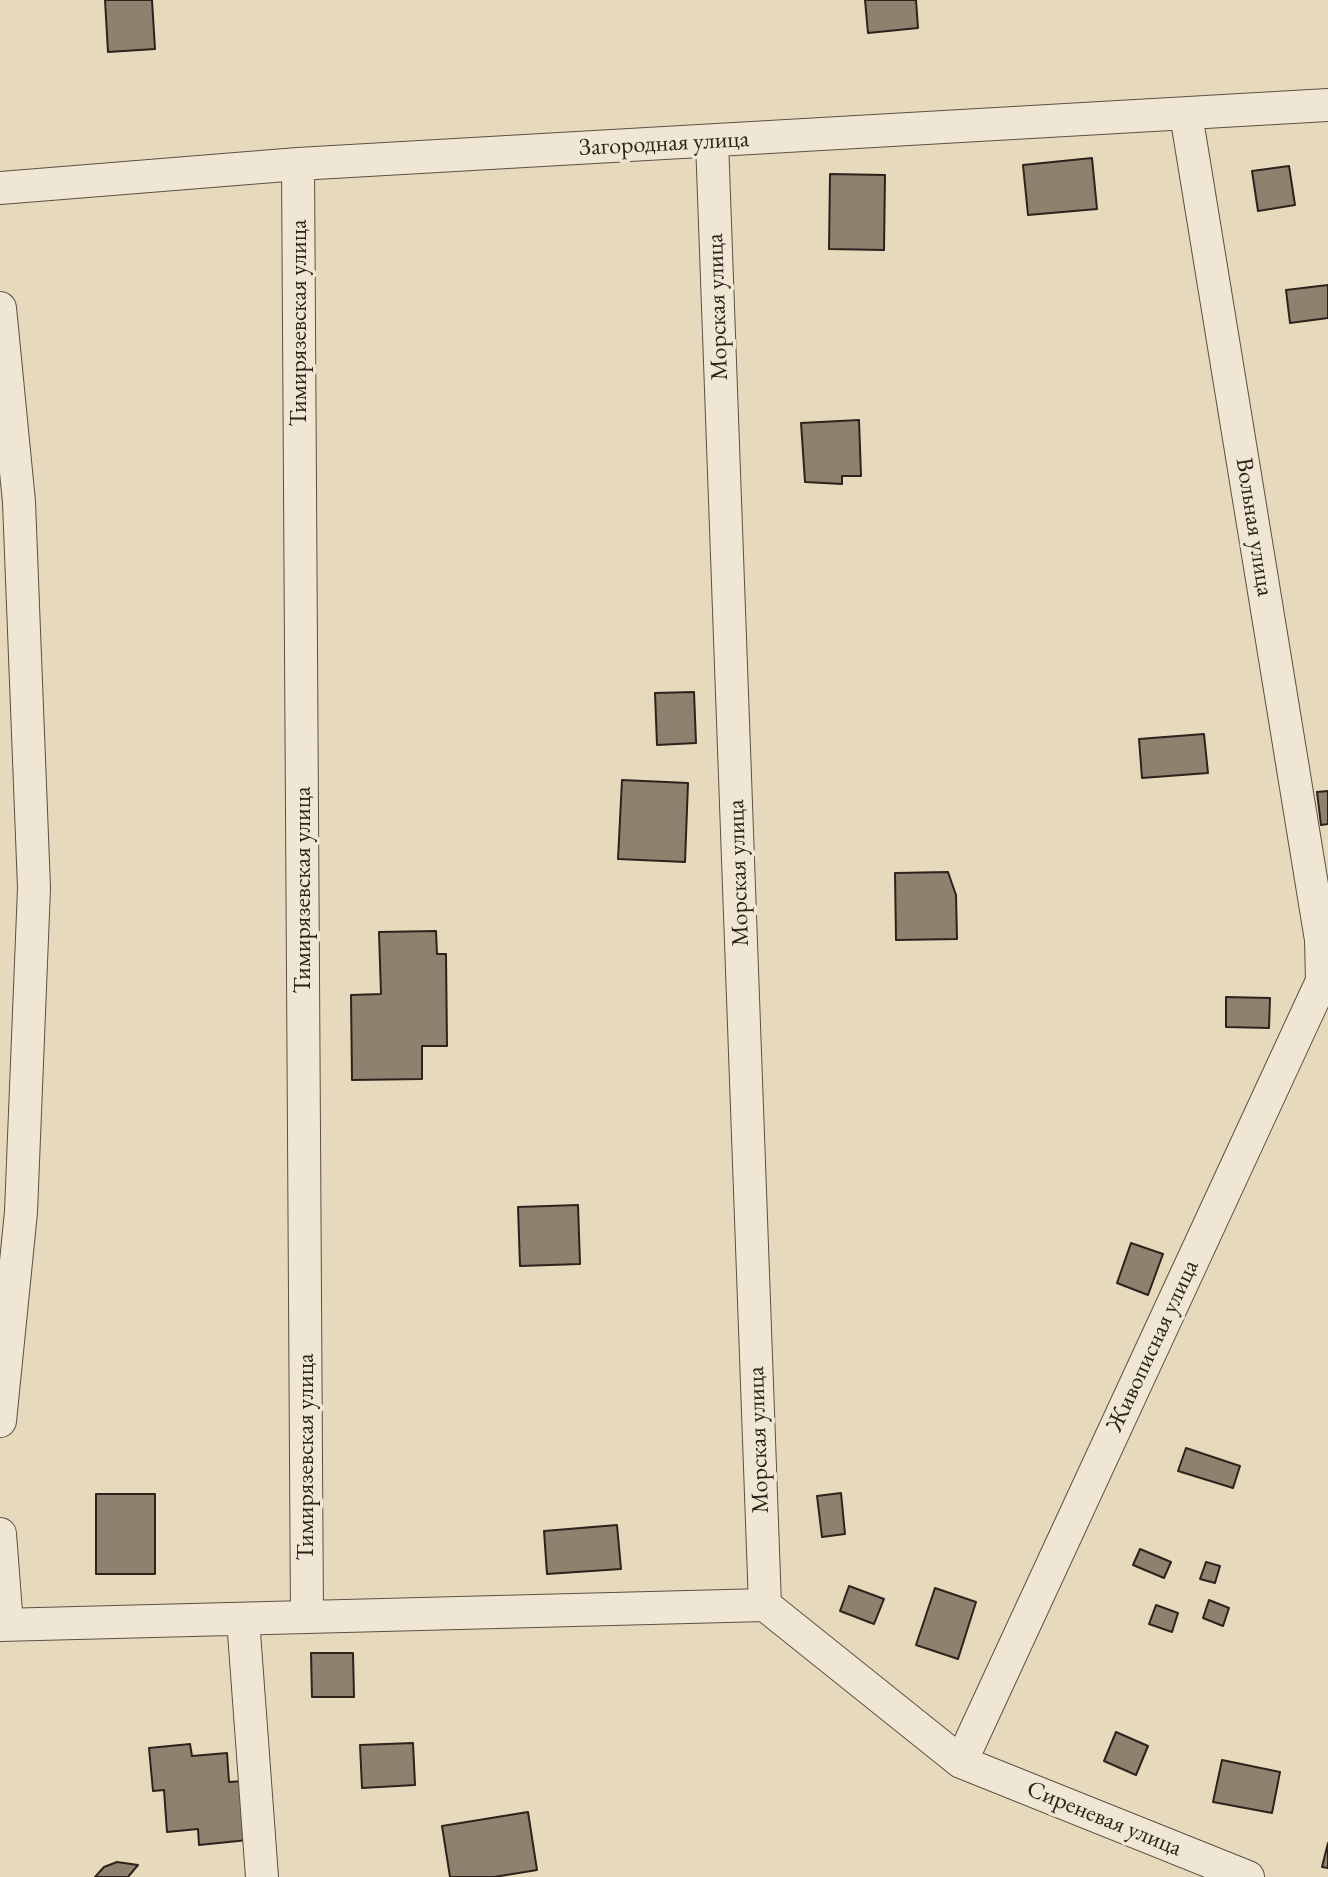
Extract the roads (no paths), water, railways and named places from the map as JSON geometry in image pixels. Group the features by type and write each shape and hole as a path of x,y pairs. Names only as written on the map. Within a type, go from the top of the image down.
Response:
{"street":[{"name":"Загородная улица","path":"0,188 298,164 1328,105"},
{"name":"Вольная улица","path":"1186,114 1324,934"},
{"name":"Морская улица","path":"712,141 765,1605"},
{"name":"Тимирязевская улица","path":"298,164 307,1617"},
{"path":"0,308 19,502 34,888 21,1212 0,1421"},
{"name":"Живописная улица","path":"961,1762 1322,981 1324,934"},
{"path":"0,1534 3,1625 765,1605"},
{"name":"Сиреневая улица","path":"765,1605 961,1762 1248,1877"},
{"path":"243,1619 262,1877"}]}
